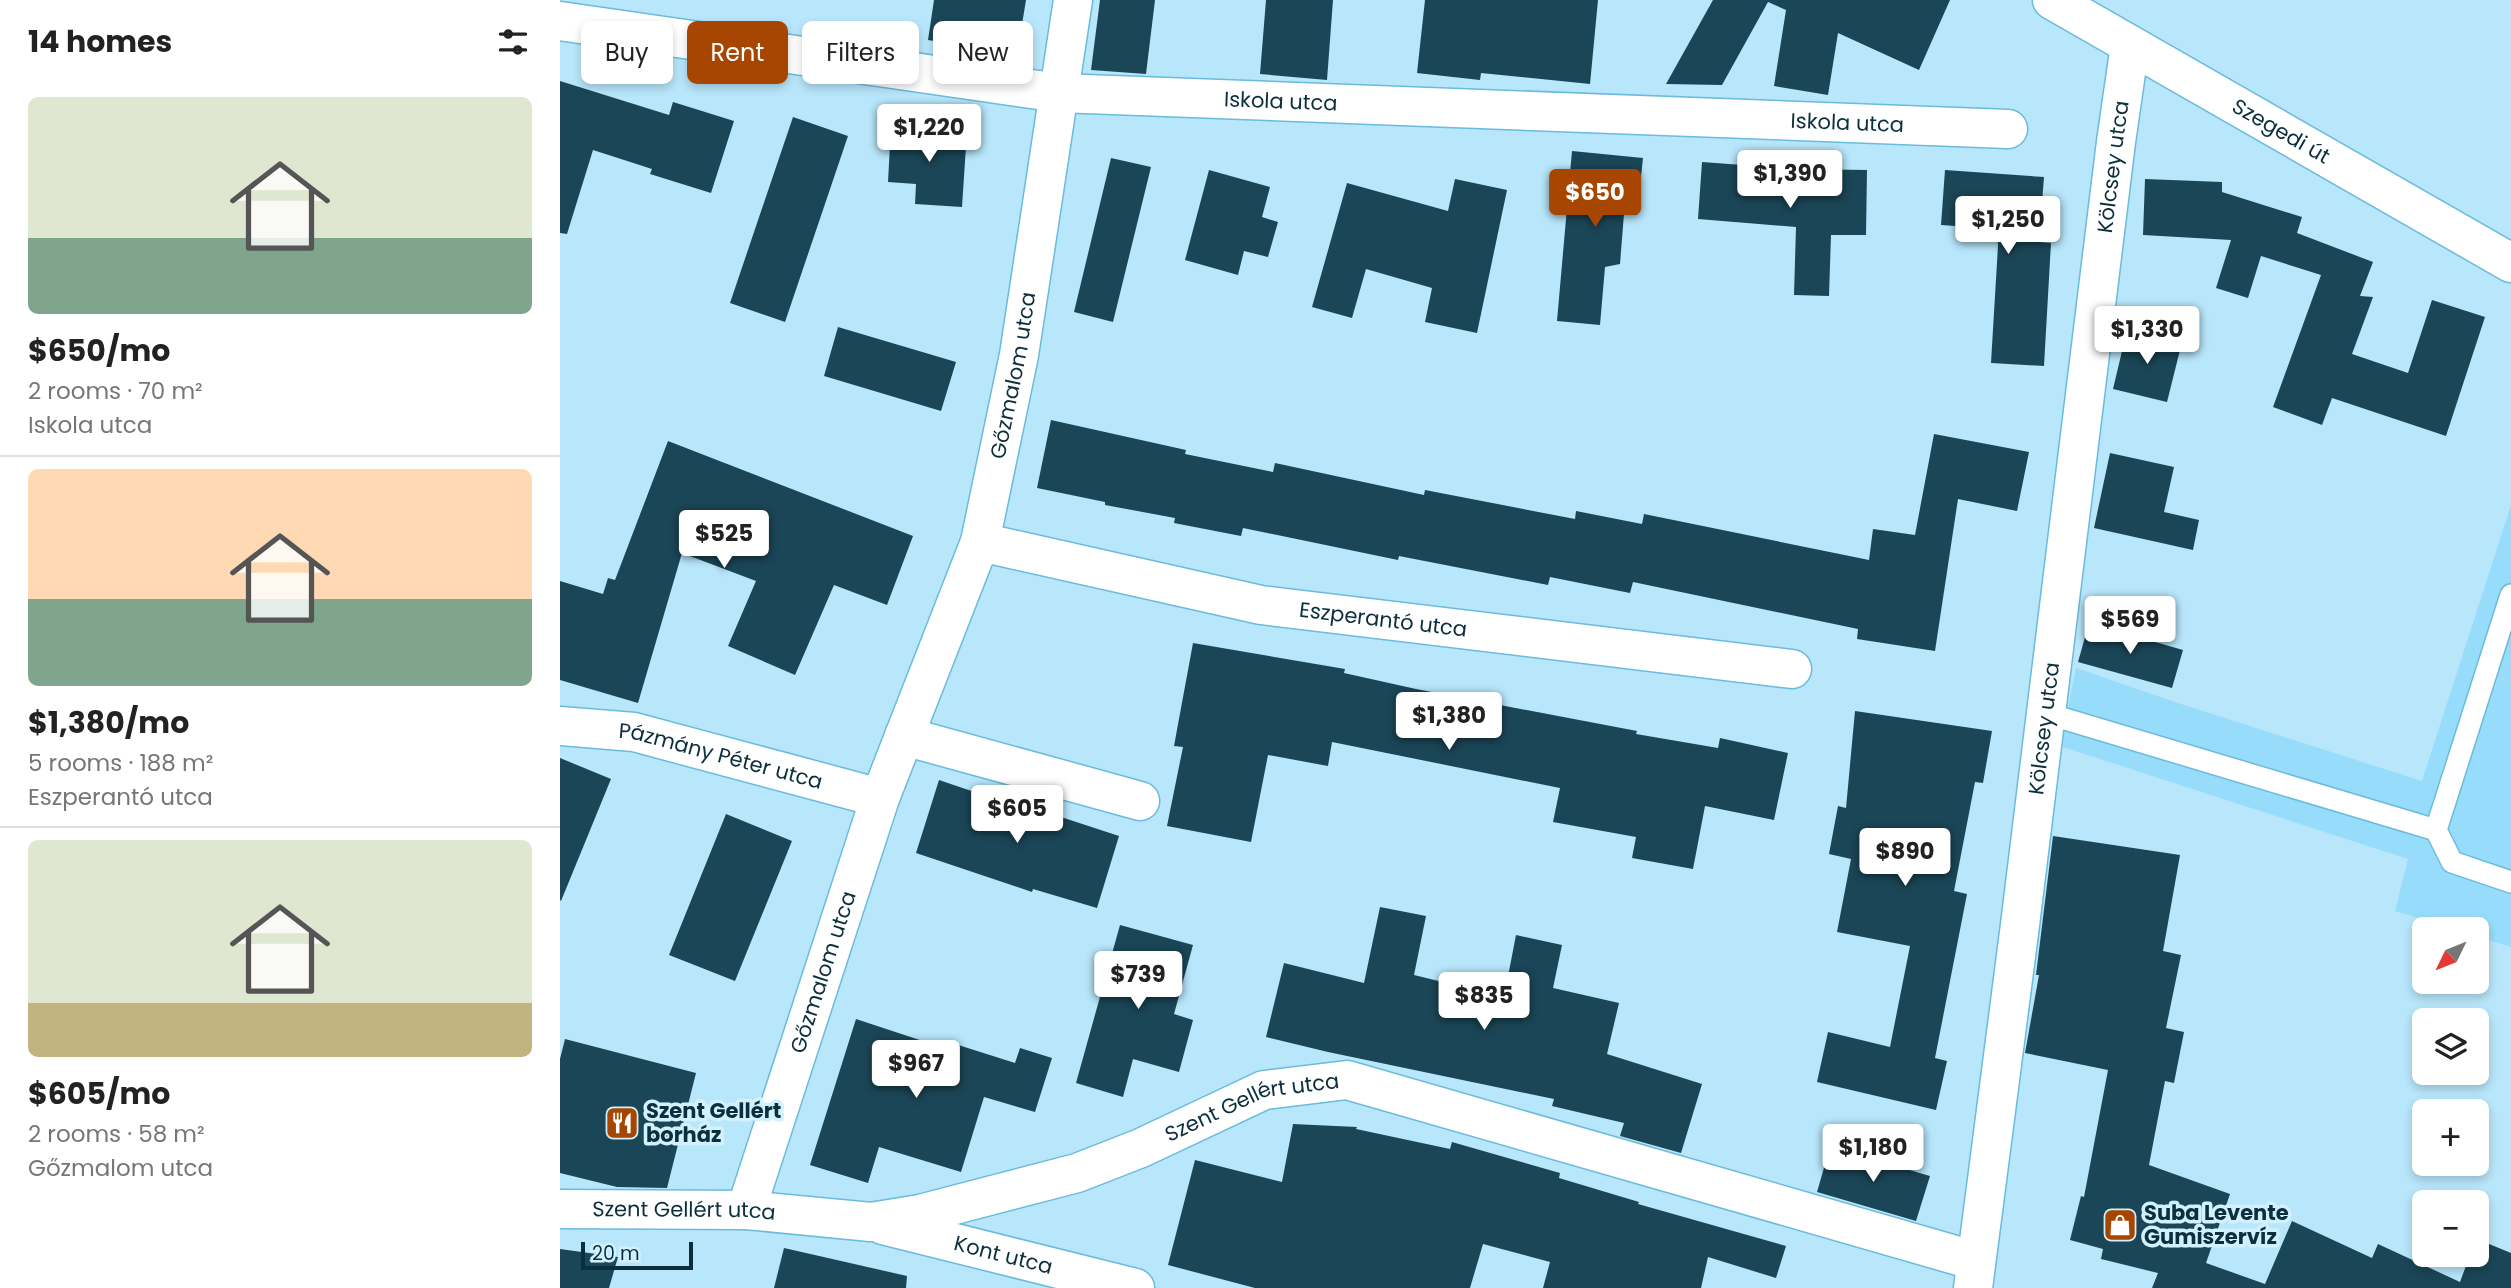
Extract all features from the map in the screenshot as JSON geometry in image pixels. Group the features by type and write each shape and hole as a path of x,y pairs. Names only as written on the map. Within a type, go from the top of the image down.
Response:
{"street":[{"name":"Gőzmalom utca","path":"746,1210 880,798 980,542 1019,355 1073,0"},
{"name":"Szegedi út","path":"2052,0 2511,262"},
{"name":"Iskola utca","path":"560,21 1059,93 2008,129"},
{"name":"Kölcsey utca","path":"1974,1274 2130,45"},
{"name":"Eszperantó utca","path":"980,542 1261,605 1792,669"},
{"name":"Pázmány Péter utca","path":"560,726 634,732 880,798"},
{"path":"904,736 1140,801"},
{"name":"Szent Gellért utca","path":"560,1209 746,1210 871,1222 920,1214 1077,1173 1141,1148 1264,1090 1347,1080 1974,1274"},
{"name":"Kont utca","path":"871,1222 1135,1288"}],"lane":[{"path":"2511,595 2436,830 2452,862 2511,882"},
{"path":"2045,713 2436,830"}],"shaded area":[{"path":"2511,505 2511,947 2489,940 2489,917 2415,917 2395,911 2408,859 2060,746 2076,668 2178,703 2422,781"}],"building":[{"path":"934,0 1026,0 1023,21 933,21 933,41 928,40"},
{"path":"1100,0 1155,0 1146,74 1091,70"},
{"path":"1266,0 1333,0 1327,80 1260,74"},
{"path":"1425,0 1598,0 1590,84 1481,73 1480,80 1417,73"},
{"path":"1713,0 1950,0 1919,70 1838,33 1828,95 1774,86 1786,10 1768,2 1722,85 1666,84"},
{"path":"560,81 669,115 673,102 734,121 711,193 650,174 652,169 593,150 567,234 560,233"},
{"path":"793,117 848,136 785,322 730,303"},
{"path":"891,126 967,131 962,207 915,204 916,184 888,182"},
{"path":"1572,151 1643,158 1637,215 1624,214 1620,264 1605,267 1600,325 1557,321"},
{"path":"1111,158 1151,167 1113,322 1074,312"},
{"path":"1702,162 1797,169 1867,170 1866,235 1831,235 1829,296 1794,295 1796,227 1698,219"},
{"path":"1209,170 1270,187 1262,217 1278,222 1268,257 1244,251 1238,275 1185,260"},
{"path":"1945,170 2044,177 2039,242 2051,243 2044,366 1991,363 1999,229 1941,225"},
{"path":"1455,179 1507,190 1477,333 1425,322 1432,288 1366,269 1352,318 1312,307 1347,183 1448,211"},
{"path":"2145,179 2222,182 2222,192 2302,217 2297,233 2373,262 2360,296 2373,297 2352,354 2408,373 2432,300 2485,317 2446,436 2332,398 2322,425 2273,407 2321,275 2261,256 2248,298 2216,288 2231,240 2143,235"},
{"path":"838,327 956,362 941,411 824,376"},
{"path":"2127,330 2182,342 2167,402 2113,389"},
{"path":"1051,420 1186,450 1185,454 1273,472 1275,463 1424,495 1425,490 1575,519 1576,511 1642,524 1644,514 1869,560 1873,529 1915,535 1934,434 2029,452 2017,511 1958,499 1935,651 1857,639 1858,629 1633,582 1630,593 1550,577 1548,585 1399,556 1398,560 1243,528 1241,536 1174,523 1175,518 1105,505 1105,502 1037,488"},
{"path":"668,441 913,536 887,605 834,585 795,675 728,646 756,581 682,553 638,703 560,680 560,581 603,594 608,578 615,580"},
{"path":"2110,453 2174,467 2164,512 2199,520 2193,550 2094,528"},
{"path":"2089,623 2183,650 2172,688 2078,662"},
{"path":"1193,643 1345,669 1344,673 1637,731 1636,734 1718,748 1720,738 1788,753 1774,820 1705,806 1693,869 1632,858 1636,837 1553,822 1560,788 1332,742 1328,766 1268,755 1251,842 1167,826 1183,747 1174,746"},
{"path":"1855,711 1992,731 1983,783 1975,782 1954,891 1967,894 1935,1058 1947,1061 1936,1110 1817,1082 1828,1032 1890,1047 1910,946 1837,932 1851,859 1829,854 1838,806 1846,808"},
{"path":"560,758 611,779 561,901 560,900"},
{"path":"939,780 1060,821 1061,817 1119,836 1097,908 1033,889 1032,892 916,853"},
{"path":"726,814 792,841 735,981 669,955"},
{"path":"2053,836 2180,855 2163,951 2181,955 2166,1028 2184,1032 2174,1083 2165,1081 2149,1165 2230,1194 2206,1263 2265,1284 2292,1221 2372,1258 2378,1244 2412,1260 2412,1267 2428,1267 2460,1282 2466,1267 2489,1267 2489,1244 2511,1253 2511,1288 2152,1288 2158,1273 2101,1259 2103,1249 2070,1240 2081,1196 2084,1197 2108,1070 2025,1053 2039,975 2036,975"},
{"path":"1380,907 1426,916 1414,975 1504,997 1516,935 1562,945 1553,988 1619,1003 1607,1054 1702,1084 1681,1153 1620,1136 1624,1123 1552,1106 1554,1099 1266,1037 1284,963 1364,983"},
{"path":"1120,925 1193,945 1174,1014 1193,1020 1179,1072 1133,1059 1123,1097 1076,1083"},
{"path":"856,1019 950,1050 952,1043 1015,1063 1020,1048 1052,1058 1035,1112 984,1097 961,1172 879,1147 868,1183 810,1165"},
{"name":"Szent Gellért borház","path":"565,1039 696,1073 667,1188 617,1187 560,1173 560,1059"},
{"path":"1293,1124 1357,1127 1356,1129 1450,1149 1452,1142 1560,1173 1559,1178 1639,1202 1638,1204 1786,1246 1776,1278 1708,1257 1701,1288 1543,1288 1550,1262 1483,1244 1470,1288 1255,1288 1168,1265 1195,1160 1282,1182"},
{"path":"1830,1147 1930,1176 1916,1221 1817,1192"},
{"path":"784,1248 907,1276 906,1288 774,1288"},
{"path":"560,1249 618,1257 609,1288 560,1288"}],"place":[{"name":"Szent Gellért borház","path":"622,1123"},
{"name":"Suba Levente Gumiszervíz","path":"2120,1225"}]}
